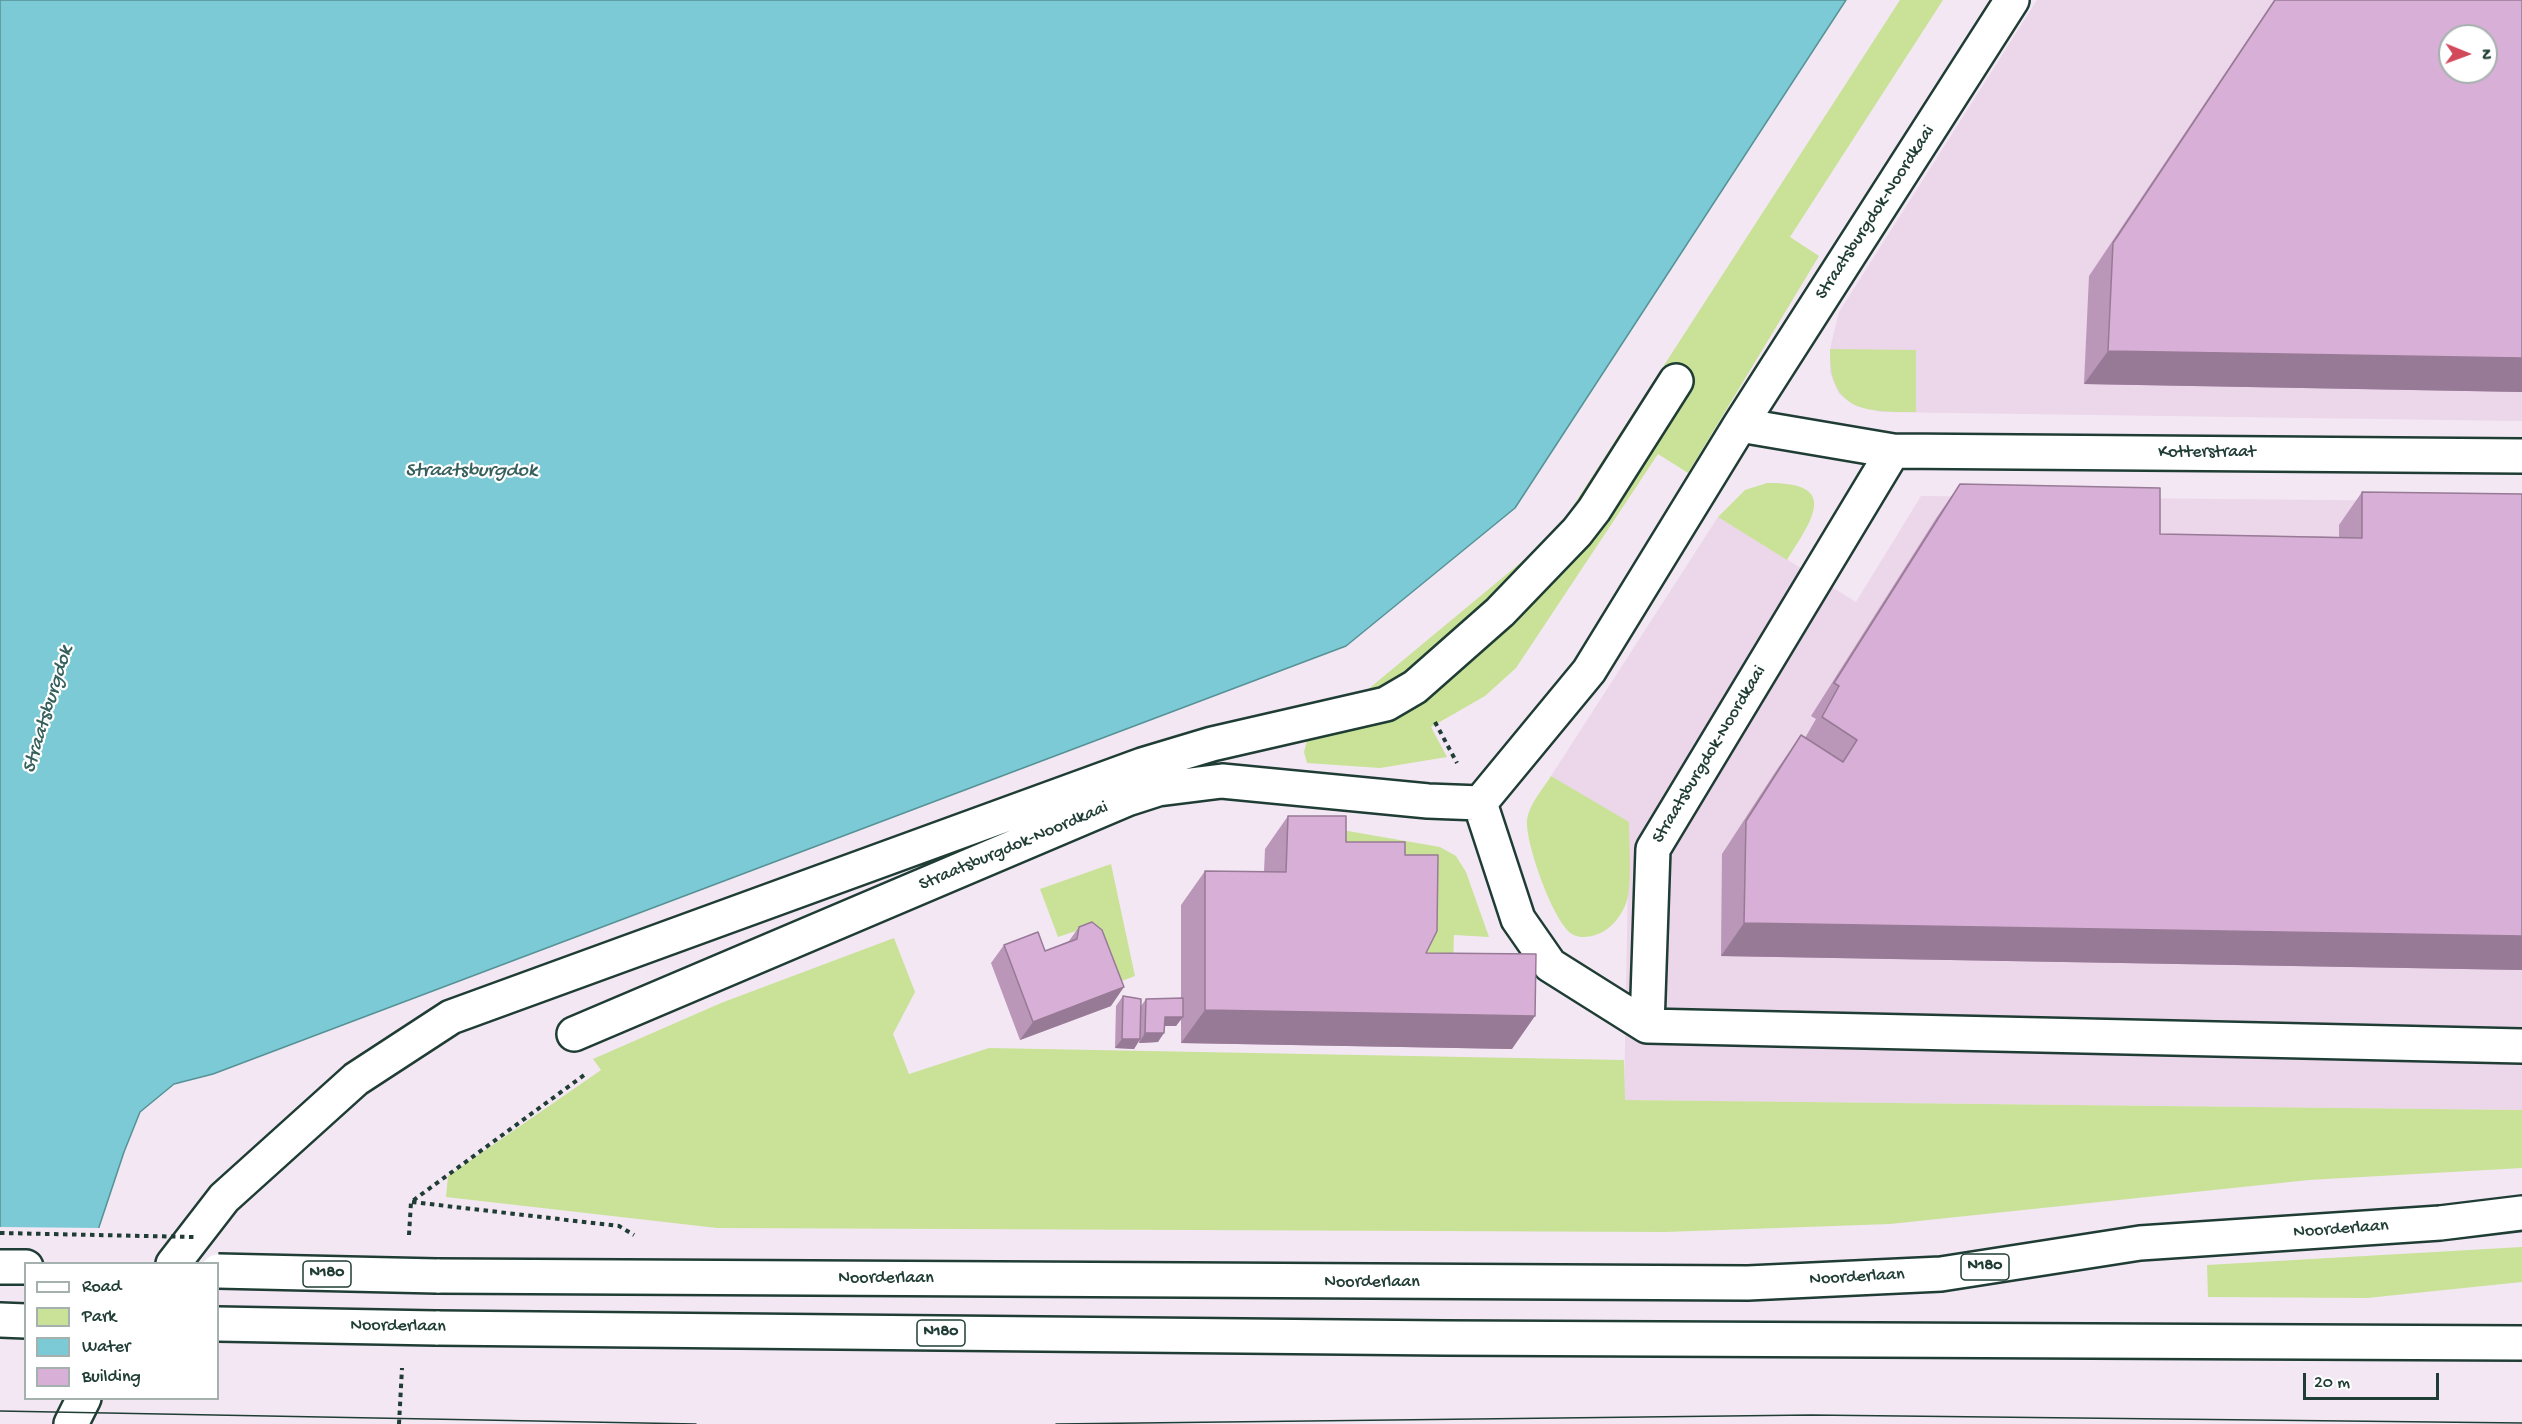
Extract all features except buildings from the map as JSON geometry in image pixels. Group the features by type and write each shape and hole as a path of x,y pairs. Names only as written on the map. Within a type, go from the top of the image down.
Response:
{"main road":[{"name":"Straatsburgdok-Noordkaai","path":"585,1030 1127,799 1158,789 1222,781 1428,801 1480,803 1589,671 1740,425 2012,0"},
{"path":"174,1262 224,1198 356,1079 451,1017 1142,765 1212,744 1386,704 1415,687 1500,612 1577,532 1594,510 1676,381"},
{"path":"1740,425 1893,451"},
{"name":"Straatsburgdok-Noordkaai","path":"1647,1026 1653,849 1893,451"},
{"name":"Kotterstraat","path":"1893,451 2522,456"},
{"path":"1480,803 1518,919 1550,965 1647,1026 2522,1046"},
{"name":"Noorderlaan","path":"219,1271 437,1276 1748,1284 1941,1274 2140,1243 2440,1223 2522,1214"},
{"path":"0,1267 24,1267"},
{"path":"0,1320 24,1321"},
{"name":"Noorderlaan","path":"219,1324 1445,1338 2522,1343"},
{"path":"71,1424 83,1400"}],"path":[{"path":"1415,687 1480,803"},
{"path":"411,1202 593,1069 585,1030"},
{"path":"409,1237 411,1202"},
{"path":"411,1202 619,1226 637,1238"},
{"path":"399,1424 402,1366"}],"shaded area":[{"path":"2037,0 2522,0 2522,421 1881,412 1856,406 1839,394 1830,373 1830,349 1839,312"},
{"path":"1921,496 2522,502 2522,1110 1624,1100 1629,823 1551,776 1718,517 1856,602"}],"green space":[{"path":"1900,0 1943,0 1790,237 1819,256 1688,473 1658,454 1516,668 1485,696 1431,727 1447,757 1380,768 1307,763 1304,752 1307,740 1555,534"},
{"path":"1830,349 1916,350 1916,412 1866,409 1843,397 1831,370"},
{"path":"1767,483 1790,484 1805,489 1812,496 1814,506 1811,518 1787,560 1718,517 1745,490"},
{"path":"1551,776 1629,822 1630,874 1627,900 1620,916 1612,925 1592,936 1575,936 1565,927 1549,898 1535,863 1528,831 1528,814 1533,802"},
{"path":"1296,822 1440,847 1456,856 1466,872 1489,937 1454,935 1453,964 1414,964"},
{"path":"1111,864 1135,976 1111,985 1088,927 1058,937 1040,889"},
{"path":"894,938 915,992 893,1034 909,1074 989,1048 1624,1060 1625,1100 2522,1110 2522,1168 2309,1180 1890,1224 1665,1232 717,1228 446,1197 448,1176 601,1070 593,1059 721,1003"},
{"path":"2522,1247 2522,1282 2367,1298 2208,1297 2207,1265"}],"water":[{"name":"Straatsburgdok","path":"0,0 1846,0 1515,508 1346,646 213,1074 174,1084 140,1112 124,1152 87,1262 24,1262 24,1400 0,1424"}],"pier":[{"path":"0,1227 102,1228 91,1262 24,1262 24,1400 44,1400 37,1424 0,1424"}],"tram line":[{"path":"0,1411 696,1424"},
{"path":"1056,1424 1811,1415 2522,1423"}]}
